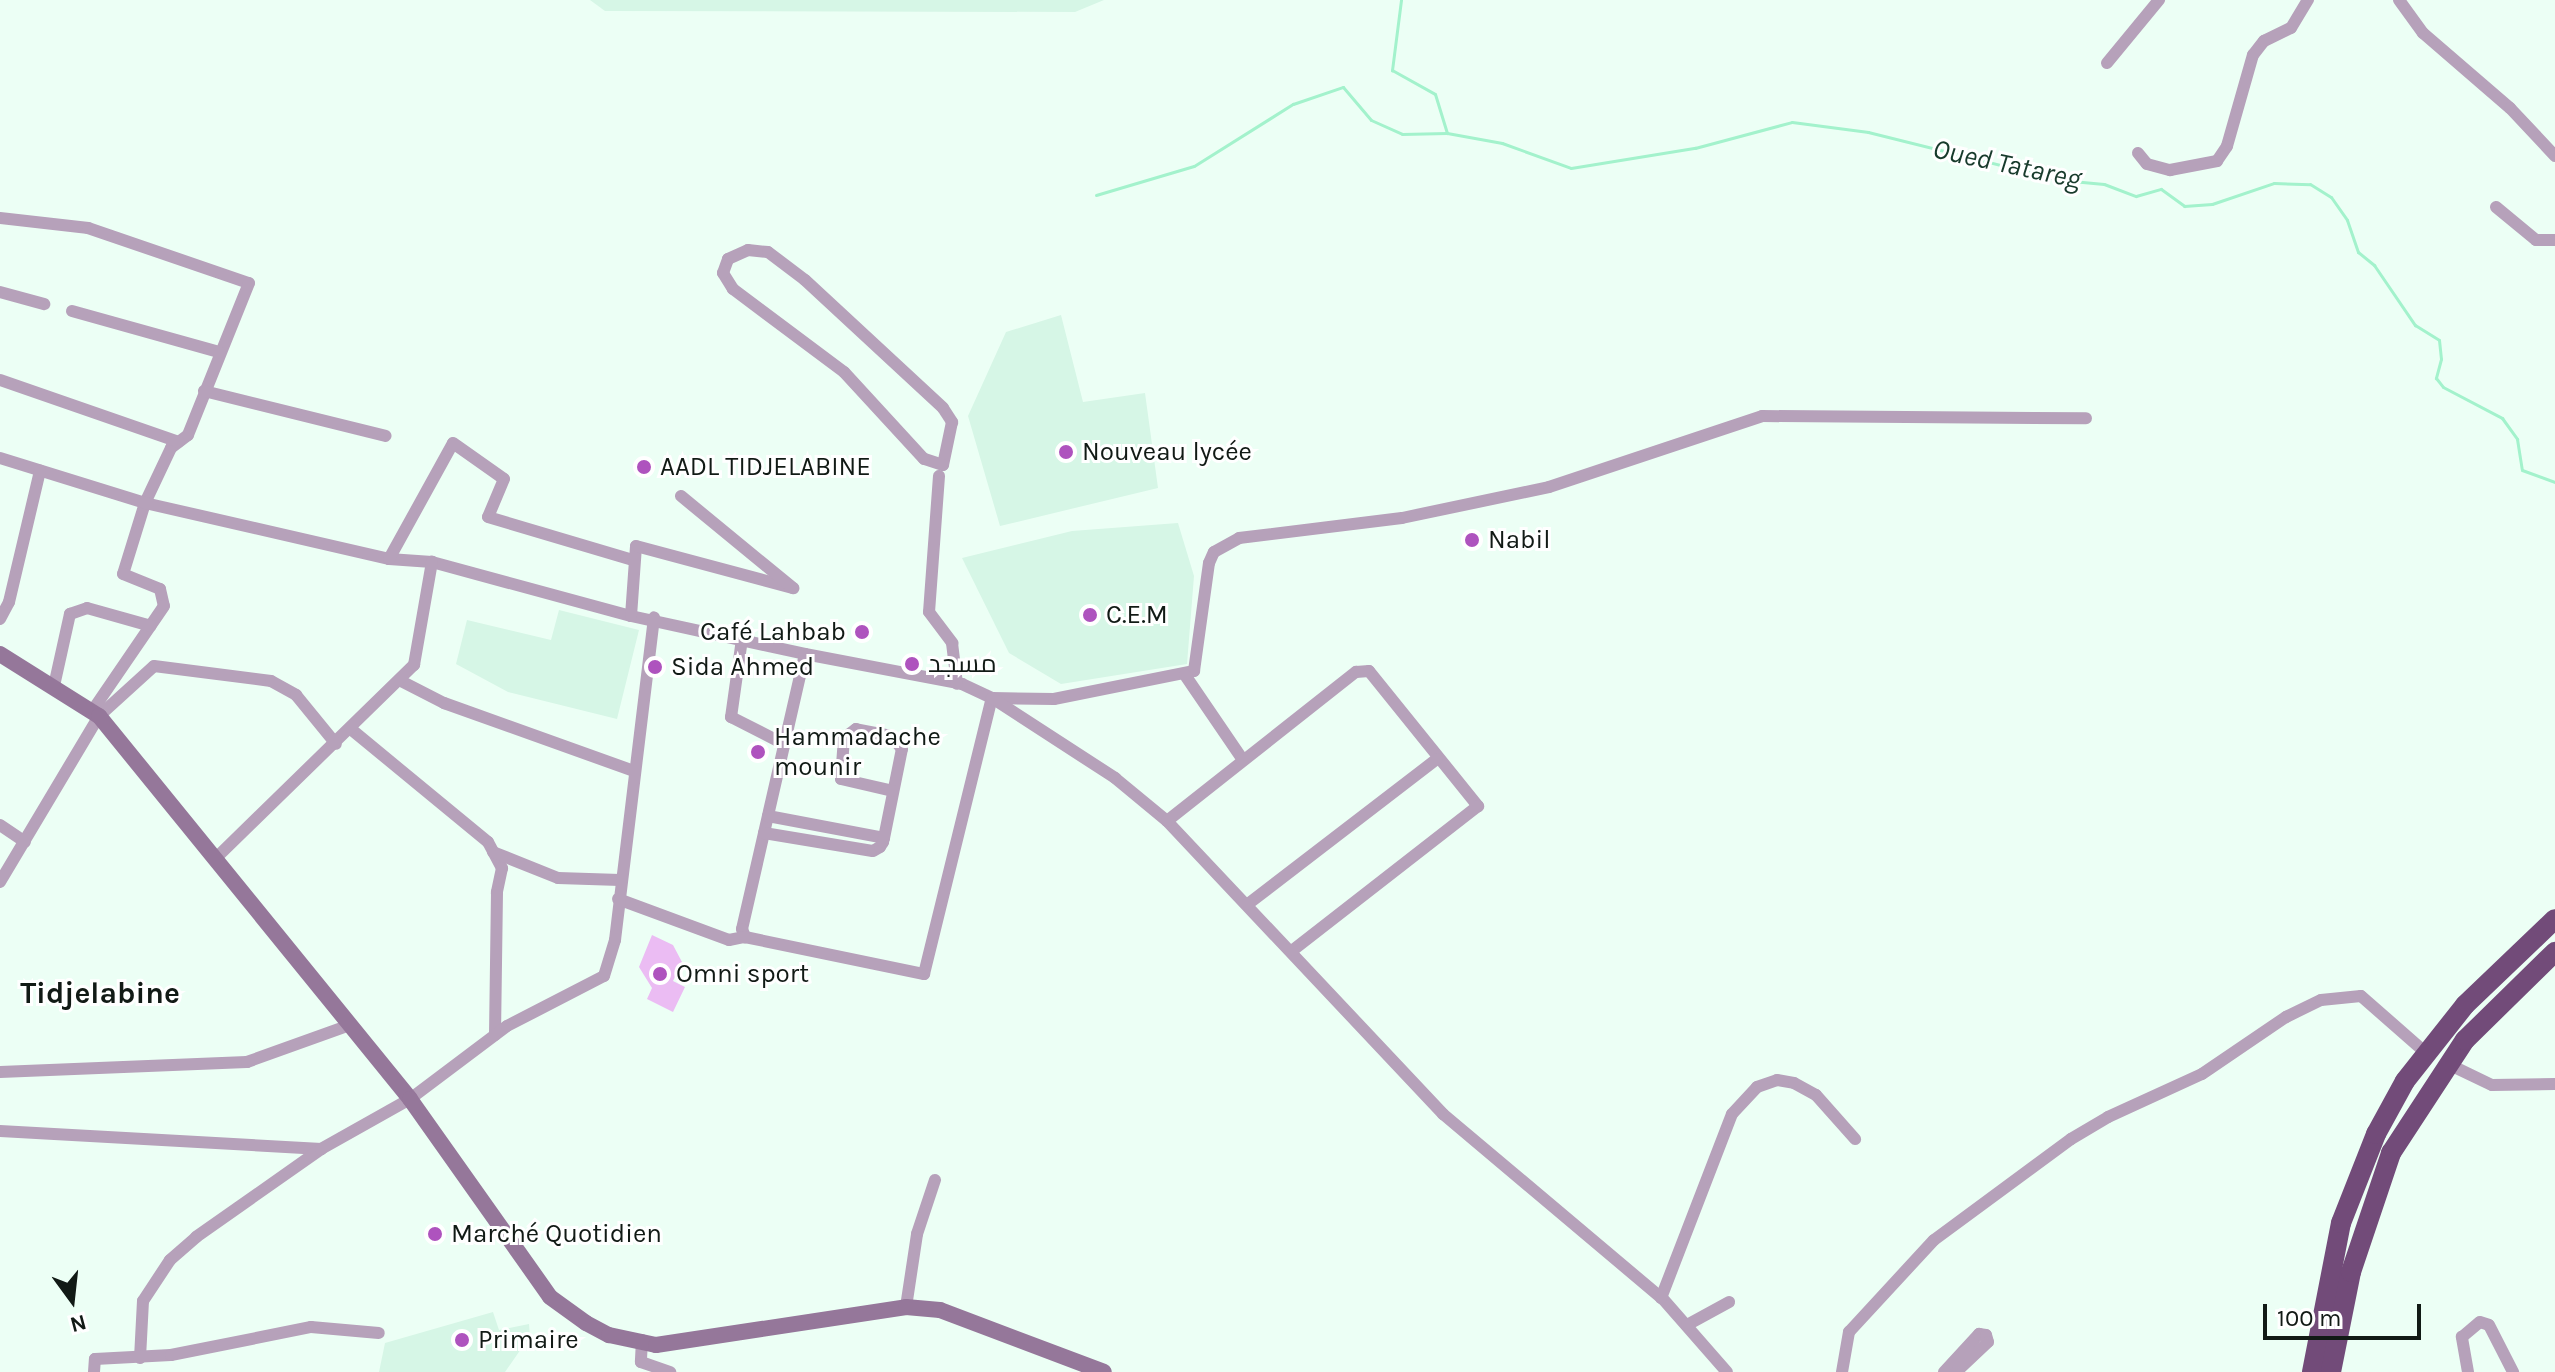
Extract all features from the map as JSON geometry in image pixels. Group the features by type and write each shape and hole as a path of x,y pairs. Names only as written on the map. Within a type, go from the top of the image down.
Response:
{"highway":[{"path":"2312,1372 2341,1223 2376,1134 2426,1053 2465,1005 2555,919"},
{"path":"2331,1372 2351,1272 2391,1153 2446,1063 2555,952"}],"main road":[{"path":"0,654 95,714 216,858 410,1099 515,1260 550,1297 586,1323 609,1335 656,1345 906,1307 940,1310 1104,1372"}],"street":[{"path":"2107,63 2159,0"},
{"path":"2138,153 2147,164 2170,170 2217,161 2227,146 2253,55 2264,41 2291,28 2308,0"},
{"path":"2399,0 2423,33 2510,108 2555,156"},
{"path":"2496,207 2523,233 2536,240 2555,240"},
{"path":"0,218 88,228 249,283 188,435 179,442 145,503 123,574 162,592 164,606 95,714 0,882"},
{"path":"941,470 924,459 844,372 733,289 723,273 728,259 748,250 768,252 805,280 943,408 952,422 941,470 929,612 952,643 957,684"},
{"path":"0,292 44,304"},
{"path":"72,311 219,352"},
{"path":"0,380 179,442"},
{"path":"204,391 386,436"},
{"path":"992,698 1082,697 1185,675 1198,663 1209,563 1214,552 1239,538 1402,518 1549,487 1762,416 2086,418"},
{"path":"389,559 453,443 504,479 488,517 633,560"},
{"path":"0,458 145,503 389,559 432,562 631,616 654,617 805,654 957,684 992,698 1115,778 1167,821 1293,950 1443,1114 1661,1298 1727,1372"},
{"path":"0,619 9,602 40,471"},
{"path":"631,616 636,546 793,588 681,496"},
{"path":"216,858 352,730 414,665 432,562"},
{"path":"54,686 70,614 87,608 151,626"},
{"path":"140,1358 143,1301 170,1260 321,1149 410,1099 495,1035 604,976 615,940 654,617"},
{"path":"742,639 731,717 784,744"},
{"path":"745,937 742,929 805,654"},
{"path":"95,714 154,666 271,681 296,695 336,744"},
{"path":"1167,821 1363,669 1475,800 1476,811 1293,950"},
{"path":"1185,675 1243,760"},
{"path":"399,680 444,703 634,771"},
{"path":"618,899 729,940 745,937 915,976 924,974 992,698"},
{"path":"764,833 873,851 884,838 893,791 899,741 856,729 849,733 841,779 893,791"},
{"path":"352,730 432,793 493,852 502,868 497,892 495,1035"},
{"path":"1248,904 1437,759"},
{"path":"768,816 884,838"},
{"path":"0,825 25,842"},
{"path":"493,852 558,878 620,880"},
{"path":"1842,1372 1849,1332 1934,1240 1989,1204 2071,1139 2108,1117 2202,1074 2286,1017 2321,1000 2361,996 2426,1053"},
{"path":"0,1072 247,1062 350,1025"},
{"path":"2446,1063 2492,1085 2555,1084"},
{"path":"1661,1298 1732,1114 1757,1087 1777,1080 1805,1089 1855,1139"},
{"path":"0,1131 321,1149"},
{"path":"906,1307 917,1234 935,1180"},
{"path":"1687,1325 1729,1302"},
{"path":"2468,1372 2462,1337 2480,1322 2489,1325 2513,1372"},
{"path":"94,1372 95,1359 140,1358 311,1327 379,1333"},
{"path":"1944,1372 1979,1334 1986,1335 1988,1342 1956,1372"},
{"path":"642,1340 641,1362 670,1372"}],"shaded area":[{"path":"590,0 1104,0 1075,12 605,11"},
{"name":"Nouveau lycée","path":"1061,315 1083,402 1145,393 1158,488 1000,526 968,416 1006,332"},
{"name":"C.E.M","path":"1178,523 1194,576 1187,664 1061,684 1009,653 962,558 1072,531"},
{"path":"559,610 639,630 617,719 508,692 456,664 467,620 551,640"},
{"name":"Omni sport","path":"652,935 673,945 682,962 673,981 685,987 673,1012 647,999 652,988 639,967"},
{"name":"Primaire","path":"493,1312 499,1330 529,1324 530,1336 505,1372 379,1372 385,1343"}],"waterway":[{"name":"Oued Tatareg","path":"1401,0 1392,70 1435,94 1447,133 1502,143 1571,168 1695,148 1792,122 1868,132 2061,180 2104,184 2136,196 2161,189 2184,206 2212,204 2274,183 2310,184 2331,197 2347,220 2358,252 2374,265 2415,325 2439,340 2441,359 2436,378 2443,387 2502,418 2517,439 2522,470 2555,482"},
{"path":"1096,195 1194,166 1293,104 1343,87 1371,120 1402,134 1447,133"}],"place":[{"name":"Nouveau lycée","path":"1066,452"},
{"name":"AADL TIDJELABINE","path":"644,467"},
{"name":"Nabil","path":"1472,540"},
{"name":"C.E.M","path":"1090,615"},
{"name":"Café Lahbab","path":"862,632"},
{"name":"مسجد","path":"912,664"},
{"name":"Sida Ahmed","path":"655,667"},
{"name":"Hammadache mounir","path":"758,752"},
{"name":"Omni sport","path":"660,974"},
{"name":"Marché Quotidien","path":"435,1234"},
{"name":"Primaire","path":"462,1340"}],"district":[{"name":"Tidjelabine","path":"100,993"}]}
